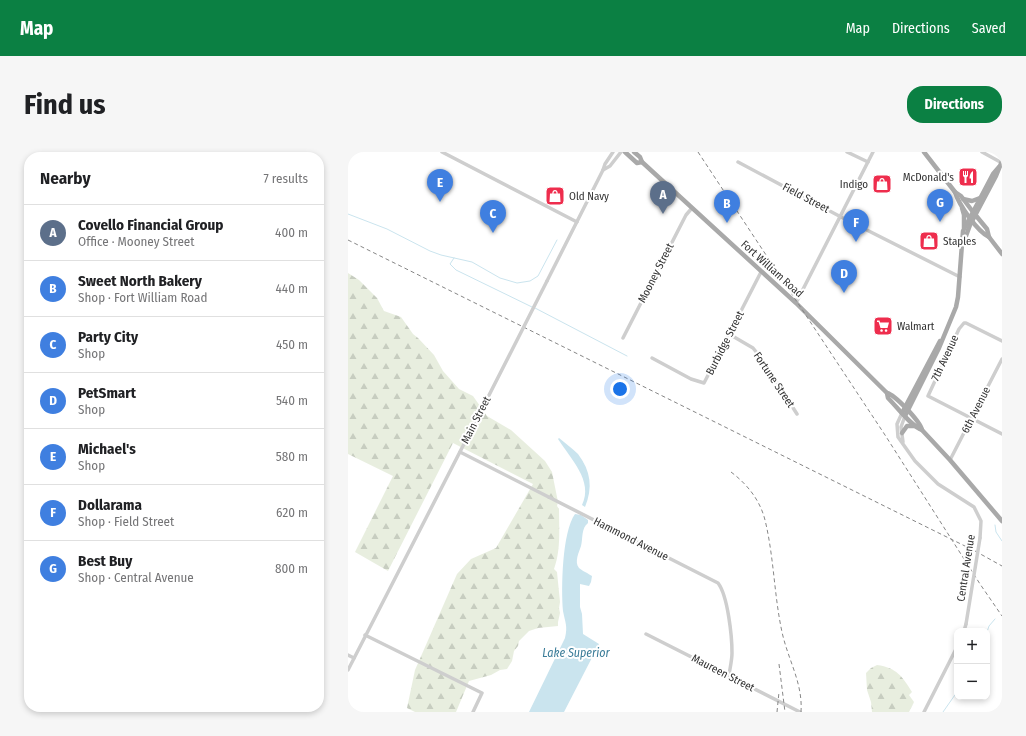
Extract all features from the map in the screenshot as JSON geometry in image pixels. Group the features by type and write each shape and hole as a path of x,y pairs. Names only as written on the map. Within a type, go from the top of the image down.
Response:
{"main road":[{"name":"Fort William Road","path":"626,152 637,163 642,162"},
{"name":"Fort William Road","path":"634,152 640,157 642,162 796,303 887,393 891,394 921,425 922,430"},
{"path":"924,152 961,201 981,231 989,237 1002,254"},
{"name":"Central Avenue","path":"975,214 980,198 993,174 1001,163"},
{"name":"Central Avenue","path":"904,414 939,348 957,302 962,244 965,233 996,176 1001,163"},
{"path":"961,201 972,201 980,198"},
{"path":"961,201 975,214 987,229 989,237"},
{"path":"961,201 964,215 965,233 975,229 981,231"},
{"name":"Fort William Road","path":"887,393 888,398 922,430 950,460 1002,521"},
{"path":"902,433 907,426 916,426"}],"street":[{"path":"442,152 577,222"},
{"name":"Main Street","path":"348,670 365,634 604,170 605,164 613,152"},
{"name":"Main Street","path":"604,170 610,166 621,152"},
{"path":"847,152 868,162"},
{"path":"796,303 873,152"},
{"path":"982,152 1001,163"},
{"name":"Field Street","path":"738,162 841,217 960,277"},
{"name":"Mooney Street","path":"623,338 686,215 692,208"},
{"name":"Burbidge Street","path":"652,358 691,380 704,383 761,272"},
{"name":"7th Avenue","path":"972,418 928,396 961,325 965,323 1002,342"},
{"name":"Fortune Street","path":"729,334 753,348 797,414"},
{"name":"6th Avenue","path":"950,460 1002,359"},
{"name":"Central Avenue","path":"904,414 902,422 904,445"},
{"name":"Central Avenue","path":"904,414 897,424 898,437 915,461 938,484 974,507 981,521 980,538 965,628"},
{"path":"972,418 1002,434"},
{"name":"Hammond Avenue","path":"460,452 718,583 723,591 731,632 732,654 729,675"},
{"path":"365,634 482,693 473,712"},
{"name":"Maureen Street","path":"646,634 800,712"},
{"path":"924,712 954,653"},
{"path":"348,655 354,658"}],"green space":[{"path":"348,273 359,280 377,298 384,311 401,317 413,334 434,355 443,371 459,389 473,396 487,416 511,430 545,461 552,472 558,502 557,506 559,509 559,547 554,569 557,572 560,602 558,626 538,628 529,631 519,641 518,646 514,651 512,661 507,669 469,681 456,712 415,712 407,708 415,670 457,574 471,559 496,548 533,484 453,443 388,571 355,552 393,476 348,454"},
{"path":"877,665 890,668 905,681 912,692 909,695 914,702 909,712 872,712 871,702 867,690 866,673"}],"water":[{"path":"559,438 578,454 586,467 590,486 588,500 585,507 582,505 585,496 583,479 574,462 558,439"},
{"name":"Lake Superior","path":"575,514 581,515 588,520 588,523 583,531 577,563 580,569 592,576 589,586 580,584 580,607 582,614 583,634 599,644 564,712 529,712 566,634 562,601 563,561 567,534"}],"waterway":[{"path":"348,214 387,229 430,251 472,262 500,278 517,283 530,281 538,276 557,240"},
{"path":"454,258 450,264 456,270 532,307"},
{"path":"535,308 627,356"},
{"path":"995,525 996,532 1002,541"},
{"path":"988,628 995,619"},
{"path":"943,712 954,696"}],"railway":[{"path":"698,152 885,435 1002,616"},
{"path":"348,240 975,551 1002,566"},
{"path":"731,472 752,493 763,513 768,534 779,618 800,691 801,712"},
{"path":"779,664 785,712"},
{"path":"777,712 779,692"}],"place":[{"name":"McDonald's","path":"968,177"},
{"name":"Indigo","path":"882,184"},
{"name":"Old Navy","path":"555,196"},
{"name":"Michael's","path":"440,202"},
{"name":"Covello Financial Group","path":"663,214"},
{"name":"Best Buy","path":"940,222"},
{"name":"Sweet North Bakery","path":"727,223"},
{"name":"Party City","path":"493,233"},
{"name":"Staples","path":"929,241"},
{"name":"Dollarama","path":"856,242"},
{"name":"PetSmart","path":"844,293"},
{"name":"Walmart","path":"883,326"}]}
